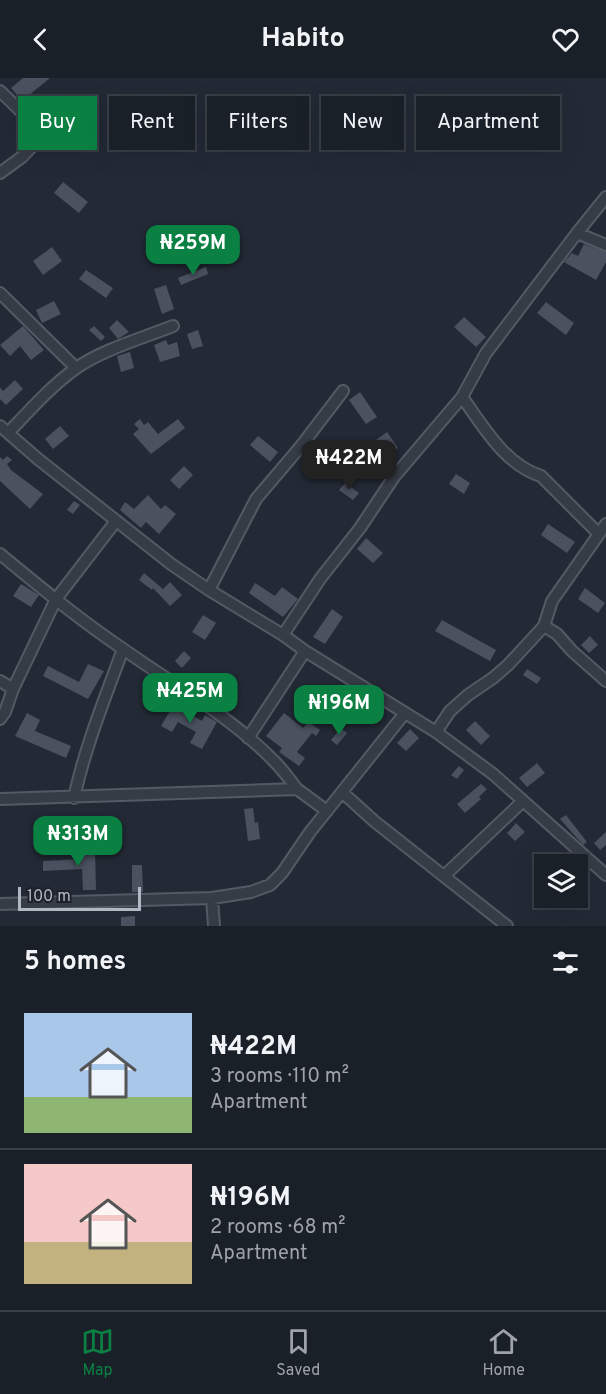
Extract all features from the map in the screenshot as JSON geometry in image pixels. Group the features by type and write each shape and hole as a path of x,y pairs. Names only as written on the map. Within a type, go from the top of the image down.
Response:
{"street":[{"path":"0,91 38,128 41,137 22,157 0,173"},
{"path":"283,635 320,579 360,528 394,477 462,396 486,352 606,197"},
{"path":"577,232 606,245"},
{"path":"0,293 76,368"},
{"path":"173,326 120,346 76,368 4,430 171,564 436,732 493,774 604,868"},
{"path":"209,590 256,499 343,391"},
{"path":"462,396 505,455 531,473 541,476 599,534"},
{"path":"0,719 56,599 116,521"},
{"path":"436,732 450,711 508,665 544,626 552,601 606,524"},
{"path":"0,554 123,649 194,696 248,738 274,761 297,789 327,811"},
{"path":"544,626 557,634 572,651 606,681"},
{"path":"74,798 80,771 123,649"},
{"path":"248,738 305,651"},
{"path":"0,681 14,688"},
{"path":"0,904 212,898 251,892 270,885 282,873 327,811 405,713"},
{"path":"0,799 297,789"},
{"path":"342,792 505,925"},
{"path":"444,876 524,801"},
{"path":"212,898 214,926"}],"building":[{"path":"23,78 50,78 28,96 18,96 11,88"},
{"path":"63,182 88,202 79,213 54,193"},
{"path":"584,244 606,252 606,262 596,280 564,262 572,253 578,256"},
{"path":"52,247 62,261 43,275 33,261"},
{"path":"206,267 208,274 181,285 178,278"},
{"path":"86,270 113,288 106,298 79,279"},
{"path":"166,285 174,309 162,314 154,289"},
{"path":"54,301 61,314 42,323 36,310"},
{"path":"546,302 574,323 566,335 537,313"},
{"path":"464,317 486,337 476,347 454,327"},
{"path":"117,320 129,332 118,339 109,328"},
{"path":"23,326 44,350 31,360 20,346 10,356 0,345"},
{"path":"94,326 105,337 101,341 89,330"},
{"path":"198,330 203,346 192,349 187,334"},
{"path":"166,340 168,345 177,342 180,356 160,362 154,345"},
{"path":"130,352 134,368 121,372 117,356"},
{"path":"15,380 23,389 6,405 0,399 0,387 3,391"},
{"path":"360,392 377,417 366,424 349,400"},
{"path":"140,419 144,425 148,422 158,434 178,419 185,428 151,454 133,434 139,429 134,424"},
{"path":"60,426 69,436 53,449 45,439"},
{"path":"387,432 398,448 387,456 376,440"},
{"path":"258,436 278,452 270,462 250,445"},
{"path":"7,456 12,460 7,464 11,470 43,494 30,509 0,481 0,457 3,460"},
{"path":"184,466 193,475 179,489 170,480"},
{"path":"456,474 470,483 464,494 449,484"},
{"path":"345,483 359,493 353,500 339,490"},
{"path":"148,495 161,509 165,505 176,514 159,534 146,522 141,528 120,510 125,502 134,509"},
{"path":"74,501 80,505 73,514 67,510"},
{"path":"548,524 575,542 567,553 541,535"},
{"path":"366,538 383,553 373,563 357,549"},
{"path":"144,573 163,589 170,582 182,595 170,606 153,588 152,590 139,580"},
{"path":"255,583 275,596 282,587 298,599 283,617 249,593"},
{"path":"21,584 39,595 31,607 13,596"},
{"path":"585,588 605,603 598,613 578,599"},
{"path":"332,609 343,617 325,644 313,637"},
{"path":"203,615 216,623 205,640 192,632"},
{"path":"442,620 496,650 490,661 435,631"},
{"path":"590,636 598,645 589,653 581,645"},
{"path":"184,651 191,658 182,668 175,661"},
{"path":"88,664 104,671 88,699 43,676 48,666 79,682"},
{"path":"527,669 541,678 537,684 523,675"},
{"path":"177,699 188,705 184,711 202,721 205,715 217,722 202,749 190,743 196,732 178,722 172,732 161,726"},
{"path":"27,713 40,720 35,731 71,746 66,758 15,736"},
{"path":"284,713 303,728 308,722 320,730 316,736 312,733 297,752 305,758 299,766 279,752 282,748 266,736"},
{"path":"475,721 490,736 481,745 466,730"},
{"path":"341,728 347,733 337,745 331,740"},
{"path":"410,729 419,738 406,751 397,743"},
{"path":"537,763 545,773 527,787 519,778"},
{"path":"459,766 464,770 457,779 451,775"},
{"path":"481,784 487,789 479,797 481,799 465,813 457,804"},
{"path":"253,808 260,839 248,841 244,809"},
{"path":"566,815 587,842 583,845 560,819"},
{"path":"516,823 525,832 515,841 507,833"},
{"path":"606,832 606,845 600,850 594,843"},
{"path":"82,848 95,848 96,890 83,890 82,869 43,871 43,861 82,859"},
{"path":"132,865 142,865 143,892 132,892"},
{"path":"135,916 135,926 121,926 121,917"}]}
